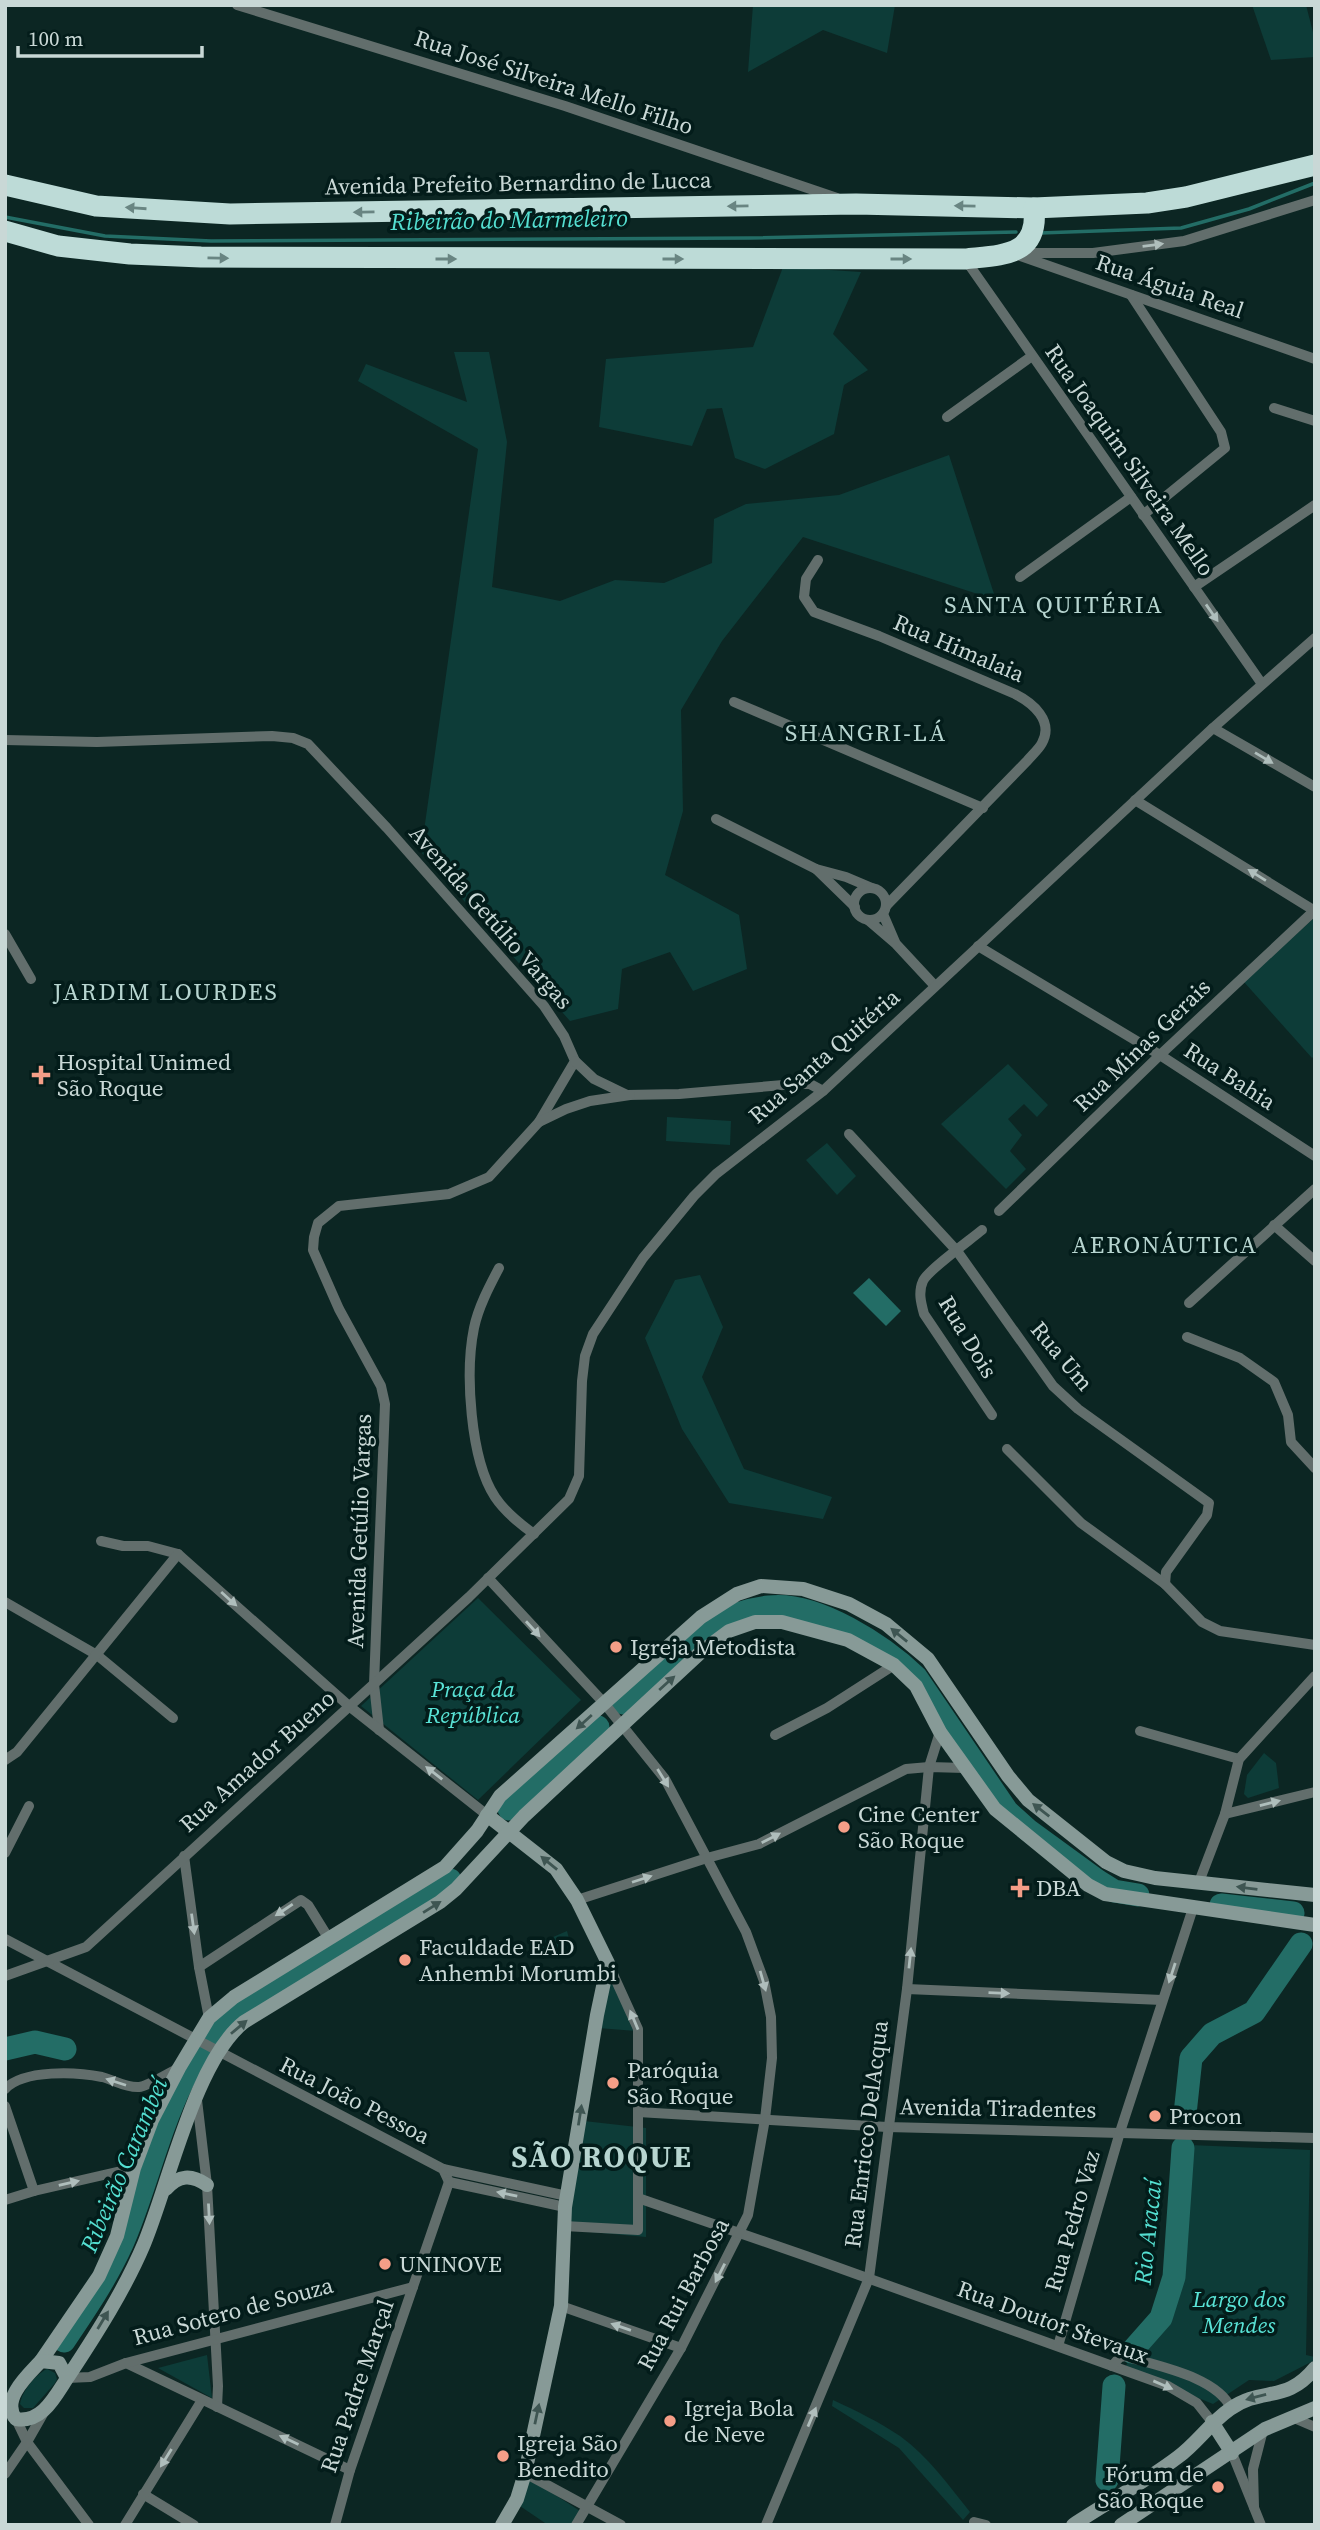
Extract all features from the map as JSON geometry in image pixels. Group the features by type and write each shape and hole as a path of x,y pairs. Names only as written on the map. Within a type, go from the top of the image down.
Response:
{"highway":[{"name":"Avenida Prefeito Bernardino de Lucca","path":"5,185 96,206 230,214 856,204 1034,208 1147,203 1173,199 1239,185 1315,164"},
{"path":"5,231 58,246 130,254 201,257 965,259 1012,253 1020,249 1031,234 1034,208"}],"main road":[{"path":"1297,1922 1305,1910 1307,1894 1155,1878 1124,1871 1106,1862 1021,1793 928,1659 873,1616 849,1604 803,1589 761,1587 737,1594 701,1617 500,1796 477,1831 444,1867 234,1997 209,2018 152,2120 134,2168 117,2236 99,2276 10,2408 31,2418 51,2403 126,2282 144,2246 197,2097 231,2032 440,1902 622,1723 702,1651 729,1631 755,1622 782,1622 848,1640 894,1665 916,1686 940,1732 995,1809 1088,1885 1105,1894 1315,1925"},
{"path":"487,1815 556,1869 577,1899 608,1963 566,2202 561,2306 525,2473 517,2499 502,2525"},
{"path":"165,2190 173,2181 184,2177 197,2178 207,2185"},
{"path":"41,2361 59,2363 67,2378"},
{"path":"1073,2525 1177,2458 1212,2422 1231,2408 1252,2398 1292,2389 1313,2374"},
{"path":"1121,2525 1263,2430 1315,2407"},
{"path":"1212,2422 1232,2452"}],"street":[{"name":"Rua José Silveira Mello Filho","path":"237,5 565,106 856,204"},
{"path":"1012,253 1093,253 1184,241 1315,200"},
{"name":"Rua Águia Real","path":"1012,253 1315,359"},
{"name":"Rua Joaquim Silveira Mello","path":"965,259 1262,684"},
{"path":"1131,295 1221,432 1225,443 1222,453 1143,515"},
{"path":"947,417 1032,356"},
{"path":"1274,408 1315,421"},
{"path":"1020,577 1131,497"},
{"path":"1194,587 1315,505"},
{"name":"Rua Himalaia","path":"818,560 806,579 804,597 814,612 879,636 1028,700 1040,712 1046,725 1043,742 983,808 904,885 884,910"},
{"name":"Rua Santa Quitéria","path":"488,1578 569,1499 579,1476 582,1381 585,1356 593,1334 643,1258 694,1196 716,1174 823,1091 1213,728 1315,638"},
{"path":"734,702 983,808"},
{"path":"1213,728 1315,788"},
{"name":"Avenida Getúlio Vargas","path":"5,740 97,742 272,736 293,738 308,744 423,868 544,1006 564,1037 575,1062 539,1122 489,1177 449,1194 338,1206 318,1223 313,1250 339,1310 381,1386 385,1404 374,1684 379,1730"},
{"path":"1135,800 1315,911"},
{"path":"716,818 816,869 846,877 876,890 884,898 884,910 896,944"},
{"path":"816,869 855,906 861,917 896,944 935,986"},
{"name":"Rua Himalaia","path":"876,890 904,885"},
{"path":"855,906 858,895 864,890 876,890"},
{"path":"868,920 876,919 884,910"},
{"name":"Rua Minas Gerais","path":"999,1211 1160,1055 1315,911"},
{"path":"5,934 30,979"},
{"name":"Rua Bahia","path":"978,946 1160,1055 1315,1156"},
{"path":"575,1062 594,1079 633,1095"},
{"path":"539,1122 590,1101 633,1095 679,1094 795,1083 810,1084 823,1091"},
{"name":"Rua Um","path":"849,1134 957,1251 1053,1386 1077,1409 1209,1503 1207,1515 1166,1572 1165,1584"},
{"path":"1189,1303 1315,1189"},
{"path":"1274,1225 1315,1261"},
{"name":"Rua Dois","path":"982,1230 926,1275 920,1290 920,1301 924,1314 992,1415"},
{"path":"499,1268 474,1327 471,1358 473,1427 480,1459 494,1496 504,1509 534,1534"},
{"path":"1187,1337 1241,1358 1274,1382 1287,1415 1291,1442 1315,1468"},
{"path":"1007,1449 1081,1522 1165,1584 1209,1627 1315,1645"},
{"path":"101,1541 123,1546 148,1546 178,1554 349,1706 487,1815"},
{"path":"5,1760 17,1752 178,1554"},
{"path":"488,1578 537,1634 604,1703"},
{"name":"Rua Amador Bueno","path":"5,1976 86,1947 488,1578"},
{"path":"5,1602 97,1655 173,1718"},
{"path":"775,1735 827,1708 894,1665"},
{"path":"1199,1882 1226,1814 1239,1759 1315,1676"},
{"name":"Rua Rui Barbosa","path":"576,2525 681,2348 741,2233 748,2214 765,2119 772,2058 771,2017 764,1981 746,1932 665,1779 604,1703"},
{"path":"1140,1731 1239,1759"},
{"name":"Rua Enricco DelAcqua","path":"766,2525 869,2278 907,1989 929,1767 940,1732"},
{"path":"577,1899 759,1844 887,1778 914,1767 965,1768"},
{"path":"1226,1814 1315,1792"},
{"path":"5,1853 29,1806"},
{"path":"184,1856 199,1967 209,2018"},
{"path":"199,1967 301,1900 309,1905 329,1939"},
{"name":"Rua Pedro Vaz","path":"1058,2346 1120,2132 1193,1909"},
{"name":"Rua João Pessoa","path":"5,1939 443,2169 566,2202"},
{"path":"564,2225 638,2230 638,2029 608,1963"},
{"path":"907,1989 1163,2000"},
{"path":"5,2089 11,2083 38,2076 71,2073 136,2087 179,2068"},
{"path":"197,2097 207,2185 217,2407"},
{"path":"5,2106 34,2191"},
{"name":"Avenida Tiradentes","path":"638,2112 887,2127 1315,2138"},
{"path":"5,2200 134,2168"},
{"name":"Rua João Pessoa","path":"443,2169 449,2182"},
{"path":"449,2182 566,2202"},
{"name":"Rua Padre Marçal","path":"335,2525 350,2470 449,2182"},
{"name":"Rua Doutor Stevaux","path":"638,2198 1168,2386 1197,2403 1212,2422"},
{"name":"Rua Sotero de Souza","path":"67,2378 90,2377 126,2363 413,2287"},
{"path":"561,2306 681,2348"},
{"path":"1112,2366 1119,2357 1125,2356 1196,2377 1228,2400 1231,2408"},
{"path":"126,2363 350,2470"},
{"path":"125,2525 202,2400"},
{"path":"5,2474 51,2403"},
{"path":"10,2408 27,2442 89,2525"},
{"path":"1294,2418 1315,2427"},
{"path":"1254,2507 1252,2469 1263,2430"},
{"path":"1232,2452 1261,2525"},
{"path":"525,2473 621,2525"},
{"path":"143,2494 194,2525"},
{"path":"975,2525 974,2522 986,2525"}],"green space":[{"path":"753,5 895,5 887,53 823,30 748,72"},
{"path":"1252,5 1306,5 1315,40 1315,57 1271,60"},
{"path":"783,267 861,272 833,334 868,370 844,385 834,434 765,469 735,458 722,408 707,409 692,446 599,427 606,359 753,347"},
{"path":"454,352 489,352 507,442 492,587 560,601 615,580 664,583 712,563 714,519 746,504 839,495 949,455 996,600 803,537 722,641 681,710 683,811 665,875 739,915 747,969 693,991 670,952 622,969 618,1009 570,1021 421,852 478,449 358,381 366,364 467,402"},
{"path":"1314,918 1315,1055 1312,1058 1244,982"},
{"path":"1008,1064 1048,1105 1037,1117 1024,1104 1008,1119 1022,1135 1010,1151 1026,1169 1006,1189 941,1124"},
{"path":"667,1117 731,1121 730,1145 666,1141"},
{"path":"827,1143 856,1176 837,1195 806,1160"},
{"path":"700,1275 723,1327 702,1377 744,1469 832,1497 823,1519 729,1503 682,1429 645,1338 675,1280"},
{"name":"Praça da República","path":"478,1598 581,1700 478,1800 361,1706"},
{"path":"1264,1753 1276,1763 1279,1788 1248,1798 1244,1794 1247,1775"},
{"path":"567,1931 571,1946 543,1958 534,1953 537,1944"},
{"path":"608,1972 636,2031 598,2028"},
{"path":"584,2121 646,2128 646,2237 568,2230"},
{"name":"Largo dos Mendes","path":"1190,2145 1310,2150 1306,2355 1315,2357 1315,2360 1274,2381 1249,2380 1213,2404 1125,2368 1161,2324 1173,2297 1185,2232"},
{"path":"207,2355 212,2398 158,2368"},
{"path":"47,2369 55,2373 55,2383 33,2408 24,2408 20,2404 21,2399 30,2384"},
{"path":"833,2400 876,2421 910,2444 938,2472 970,2512 963,2520 899,2448 832,2406"},
{"path":"526,2476 580,2511 572,2525 548,2525 517,2504"}],"shaded area":[{"path":"869,1278 901,1311 886,1326 853,1293"}],"waterway":[{"name":"Ribeirão do Marmeleiro","path":"1040,233 1181,228 1249,209 1315,183"},
{"name":"Ribeirão do Marmeleiro","path":"5,217 105,236 211,241 750,238 1016,232"},
{"name":"Ribeirão Carambeí","path":"623,1703 694,1639 729,1617 763,1608 787,1607 828,1618 886,1652 916,1677 1007,1811 1028,1830 1114,1891 1138,1895"},
{"name":"Ribeirão Carambeí","path":"509,1809 598,1727"},
{"name":"Ribeirão Carambeí","path":"64,2341 116,2257 134,2215 166,2119 195,2059 215,2033 238,2011 450,1880"},
{"name":"Ribeirão Carambeí","path":"1221,1905 1293,1913"},
{"name":"Rio Aracaí","path":"1185,2114 1191,2058 1212,2034 1254,2012 1301,1944"},
{"path":"5,2049 35,2042 65,2049"},
{"name":"Rio Aracaí","path":"1131,2352 1161,2318 1174,2277 1183,2148"},
{"name":"Rio Aracaí","path":"1107,2480 1114,2386"}],"place":[{"name":"Hospital Unimed São Roque","path":"41,1075"},
{"name":"Igreja Metodista","path":"616,1647"},
{"name":"Cine Center São Roque","path":"844,1827"},
{"name":"DBA","path":"1020,1888"},
{"name":"Faculdade EAD Anhembi Morumbi","path":"405,1960"},
{"name":"Paróquia São Roque","path":"613,2083"},
{"name":"Procon","path":"1155,2116"},
{"name":"UNINOVE","path":"385,2264"},
{"name":"Igreja Bola de Neve","path":"670,2421"},
{"name":"Igreja São Benedito","path":"503,2456"},
{"name":"Fórum de São Roque","path":"1218,2487"}],"district":[{"name":"SANTA QUITÉRIA","path":"1054,605"},
{"name":"SHANGRI-LÁ","path":"866,733"},
{"name":"JARDIM LOURDES","path":"166,992"},
{"name":"AERONÁUTICA","path":"1165,1245"},
{"name":"SÃO ROQUE","path":"602,2157"}]}
